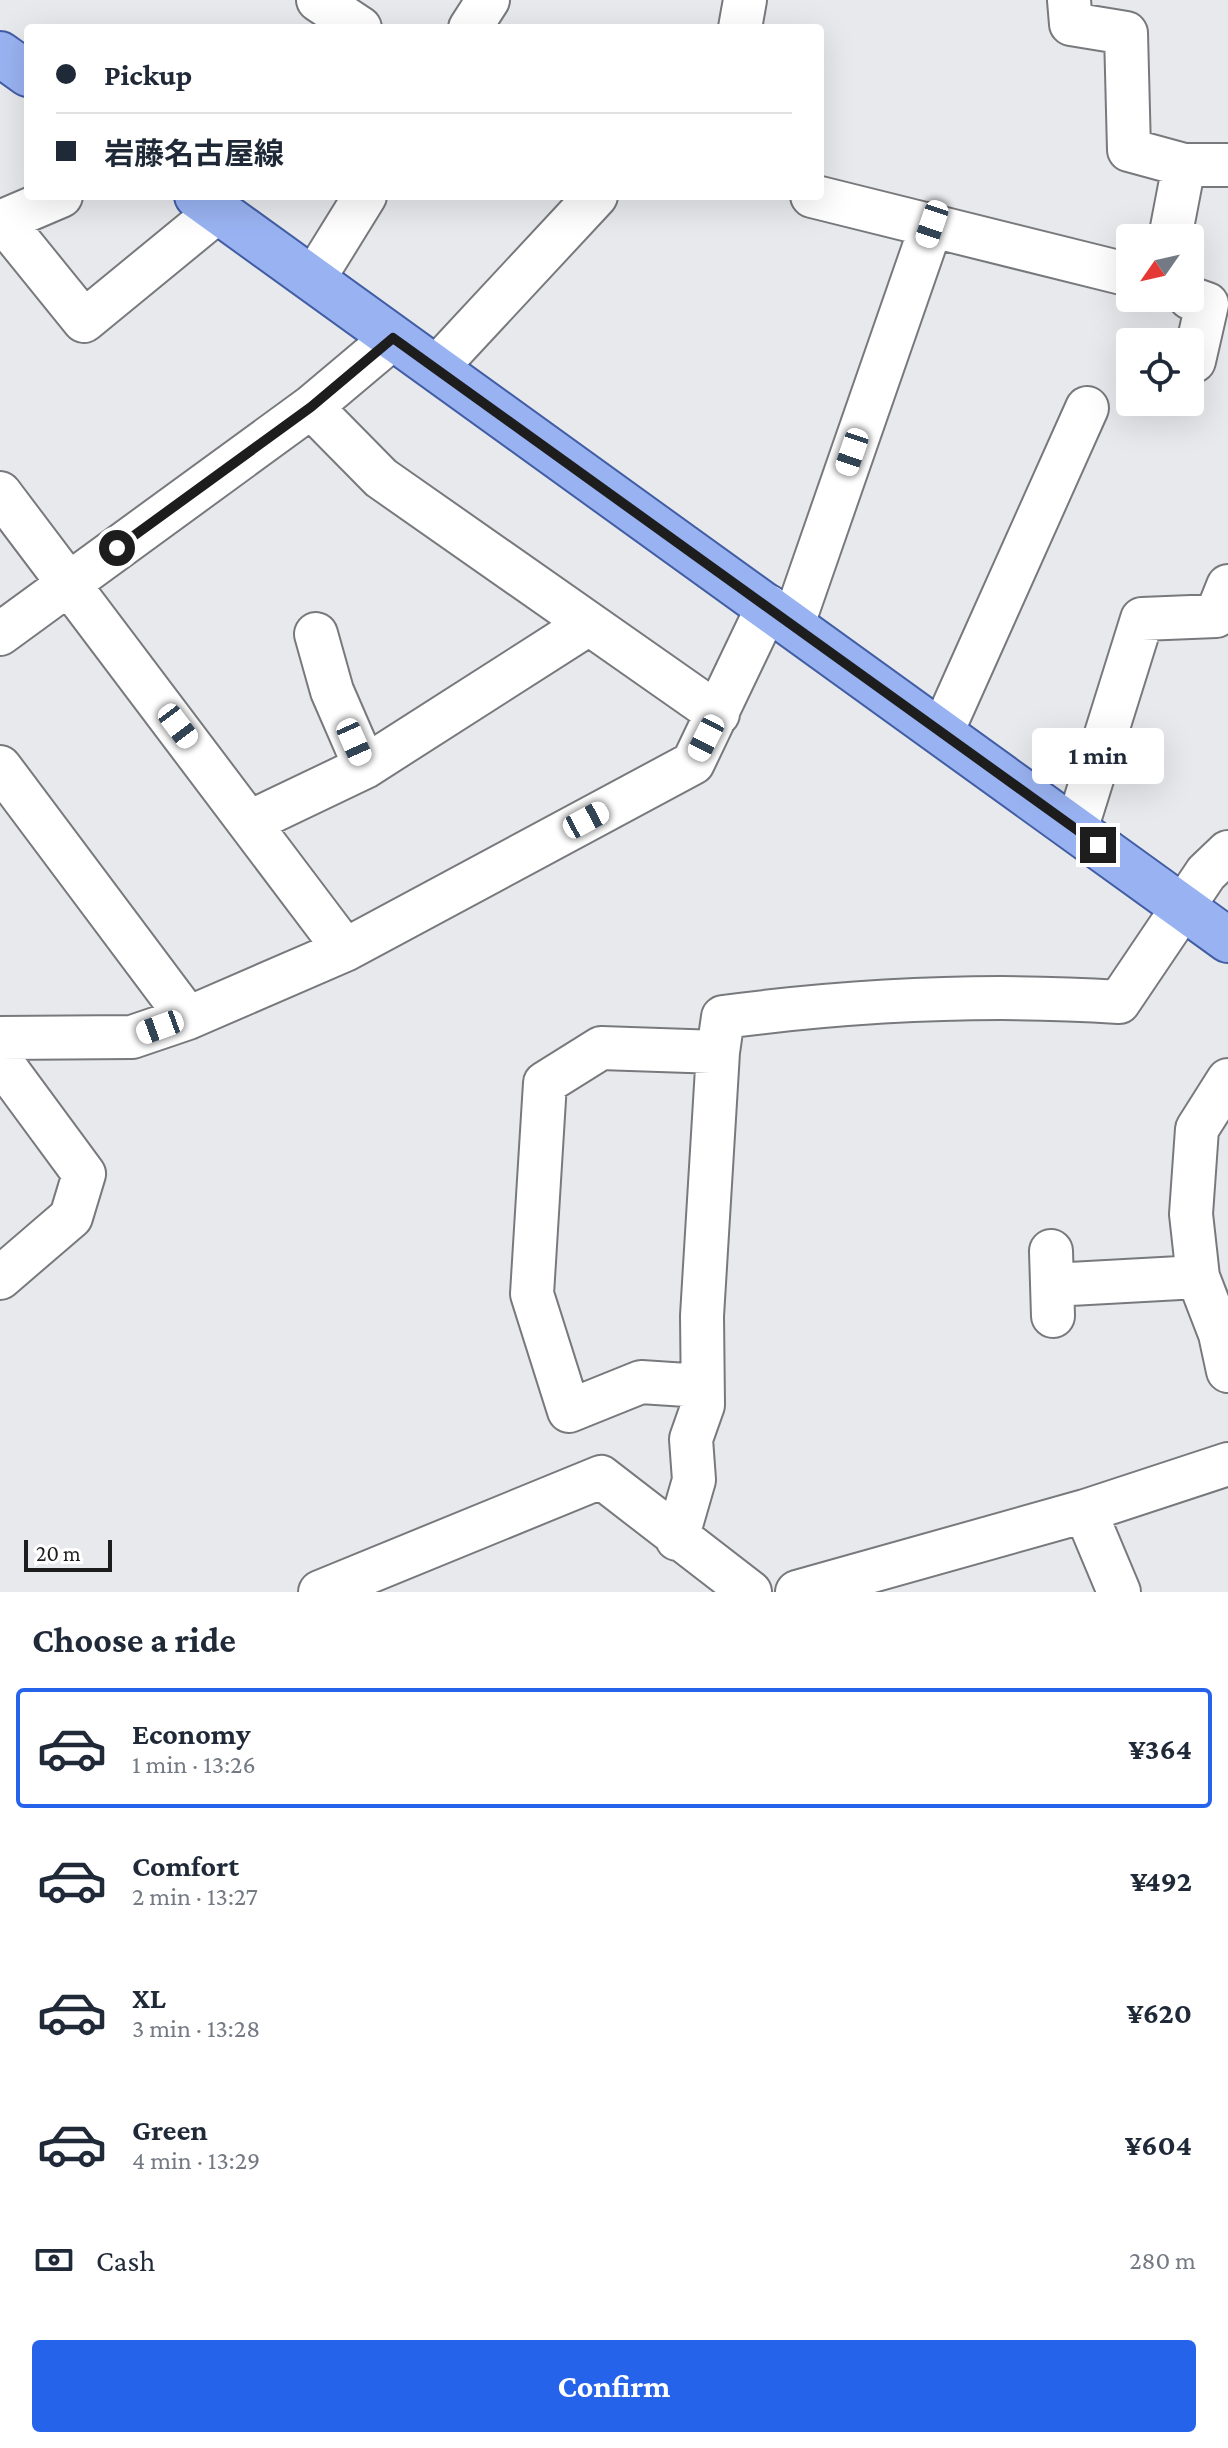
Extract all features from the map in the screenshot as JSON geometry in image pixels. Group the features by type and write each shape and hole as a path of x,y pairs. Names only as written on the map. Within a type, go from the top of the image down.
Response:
{"main road":[{"path":"0,54 24,71"},
{"path":"207,204 1228,940"}],"street":[{"path":"318,0 354,24"},
{"path":"473,24 488,0"},
{"path":"741,24 745,0"},
{"path":"1069,0 1071,24 1126,33 1129,150 1184,165 1228,165"},
{"path":"1173,224 1184,165"},
{"path":"824,199 1116,271"},
{"path":"51,200 1,221 84,321 207,204"},
{"path":"313,280 363,200"},
{"path":"436,368 592,200"},
{"path":"0,1038 132,1037 188,1018 345,950 693,763 718,714 780,615 932,224"},
{"path":"1202,328 1207,304 1204,303"},
{"path":"0,634 311,407 393,338"},
{"path":"311,407 381,478 718,714"},
{"path":"942,732 1087,408"},
{"path":"0,493 345,950"},
{"path":"1076,830 1142,619 1216,616 1228,586"},
{"path":"250,822 365,767 587,625"},
{"path":"316,634 332,691 365,767"},
{"path":"0,767 188,1018"},
{"path":"677,1539 694,1480 691,1439 703,1405 702,1316 718,1052 723,1017 864,1002 1048,997 1119,1002 1206,873 1228,852"},
{"path":"702,1386 641,1382 569,1411 532,1294 545,1083 601,1048 718,1052"},
{"path":"0,1060 84,1174 71,1217 0,1278"},
{"path":"1228,1080 1197,1129 1191,1214 1198,1277 1220,1334 1228,1371"},
{"path":"1052,1284 1198,1277"},
{"path":"797,1592 1085,1511 1228,1464"},
{"path":"320,1592 601,1477 677,1539 750,1592"},
{"path":"1085,1511 1119,1592"}],"route":[{"path":"117,548 311,407 393,338 1098,845"}]}
